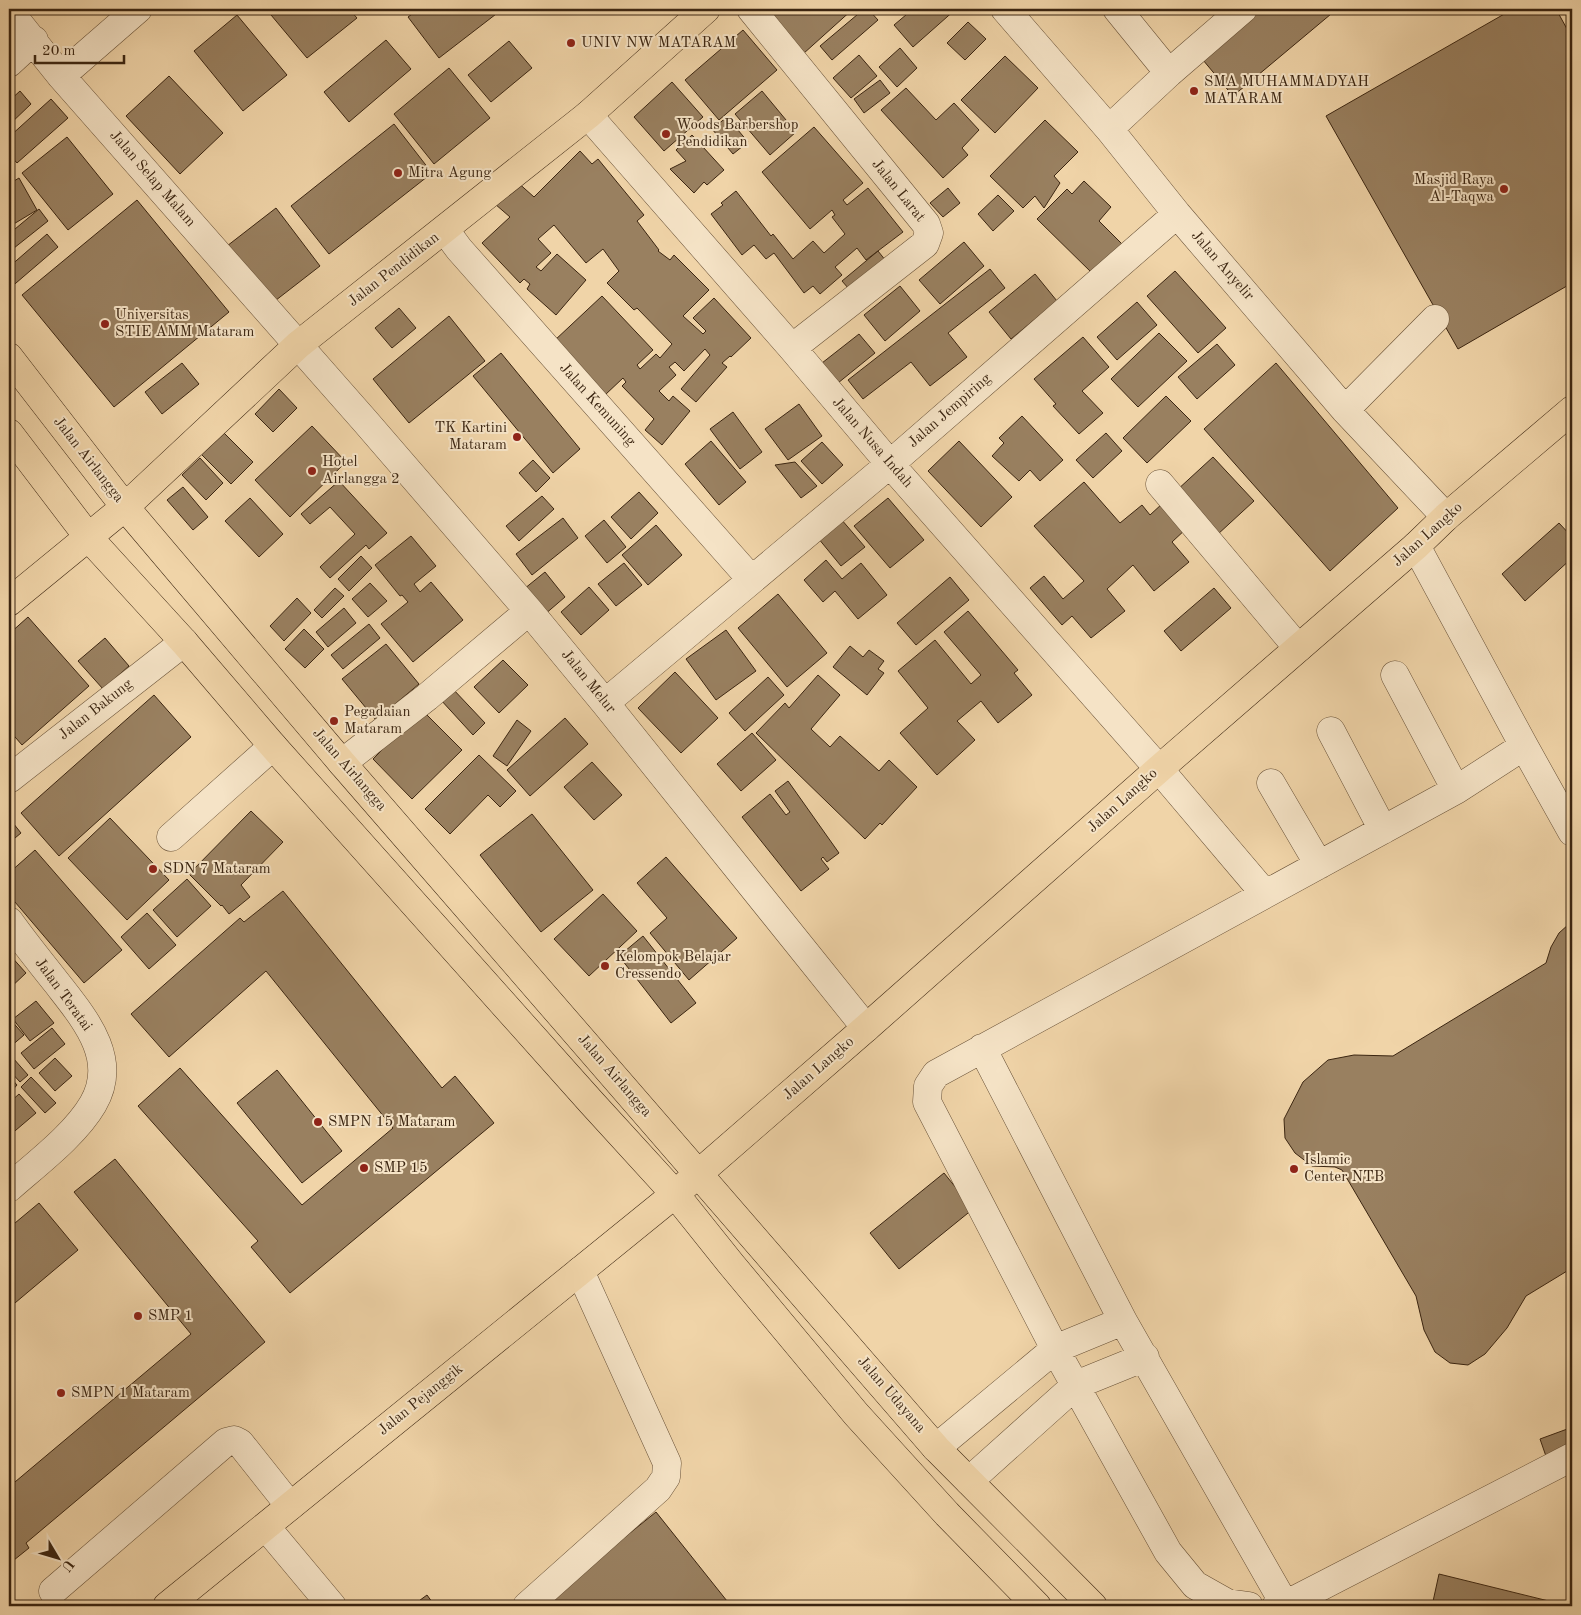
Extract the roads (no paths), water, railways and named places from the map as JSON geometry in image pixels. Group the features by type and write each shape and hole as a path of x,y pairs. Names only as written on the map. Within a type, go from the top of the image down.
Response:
{"main road":[{"name":"Jalan Pendidikan","path":"9,602 125,507 298,345 588,115 706,9"},
{"name":"Jalan Airlangga","path":"9,357 125,507 342,763 699,1174"},
{"name":"Jalan Langko","path":"675,1194 1416,546 1446,517 1572,410"},
{"path":"9,434 89,538 184,642 273,746 675,1194 856,1414 947,1514 1037,1606"},
{"name":"Jalan Udayana","path":"699,1174 936,1448 1094,1606"},
{"name":"Jalan Pejanggik","path":"167,1606 675,1194"}],"street":[{"path":"61,76 138,9"},
{"name":"Jalan Larat","path":"751,9 926,224 929,234 925,244 792,348"},
{"name":"Jalan Anyelir","path":"1005,9 1109,129 1177,214 1346,410 1446,517"},
{"path":"1117,9 1169,73"},
{"path":"1109,129 1169,73 1243,9"},
{"name":"Jalan Selap Malam","path":"9,11 61,76 298,345"},
{"path":"9,63 34,40"},
{"name":"Jalan Nusa Indah","path":"588,115 792,348 890,464 1159,769 1265,894"},
{"name":"Jalan Jempiring","path":"605,703 890,464 1177,214"},
{"name":"Jalan Kemuning","path":"445,230 459,250 751,579"},
{"path":"1346,410 1435,320"},
{"name":"Jalan Melur","path":"298,345 605,703 866,1028"},
{"path":"1160,484 1298,648"},
{"path":"1416,546 1572,832"},
{"path":"342,763 426,697 528,611"},
{"name":"Jalan Bakung","path":"9,779 184,642"},
{"path":"1395,675 1456,790"},
{"path":"1331,732 1383,830"},
{"path":"171,837 273,746"},
{"path":"1249,1606 1227,1603 1195,1585 1168,1552 1055,1349 927,1102 928,1086 936,1074 1456,790 1524,746"},
{"path":"1271,783 1319,865"},
{"name":"Jalan Teratai","path":"9,921 88,1023 100,1050 103,1076 94,1104 76,1128 9,1188"},
{"path":"982,1048 1124,1321 1281,1606 1572,1457"},
{"path":"526,1606 658,1489 666,1477 667,1463 580,1271"},
{"path":"936,1448 1055,1349 1124,1321"},
{"path":"969,1481 1076,1385 1145,1357"},
{"path":"53,1591 226,1442 234,1440 240,1444 290,1506"},
{"path":"266,1527 332,1606"}],"place":[{"name":"UNIV NW MATARAM","path":"571,43"},
{"name":"SMA MUHAMMADYAH MATARAM","path":"1194,91"},
{"name":"Woods Barbershop Pendidikan","path":"666,134"},
{"name":"Mitra Agung","path":"398,173"},
{"name":"Masjid Raya Al-Taqwa","path":"1504,189"},
{"name":"Universitas STIE AMM Mataram","path":"105,324"},
{"name":"TK Kartini Mataram","path":"517,437"},
{"name":"Hotel Airlangga 2","path":"312,471"},
{"name":"Pegadaian Mataram","path":"334,721"},
{"name":"SDN 7 Mataram","path":"153,869"},
{"name":"Kelompok Belajar Cressendo","path":"605,966"},
{"name":"SMPN 15 Mataram","path":"318,1122"},
{"name":"SMP 15","path":"364,1168"},
{"name":"Islamic Center NTB","path":"1294,1169"},
{"name":"SMP 1","path":"138,1316"},
{"name":"SMPN 1 Mataram","path":"61,1393"}]}
